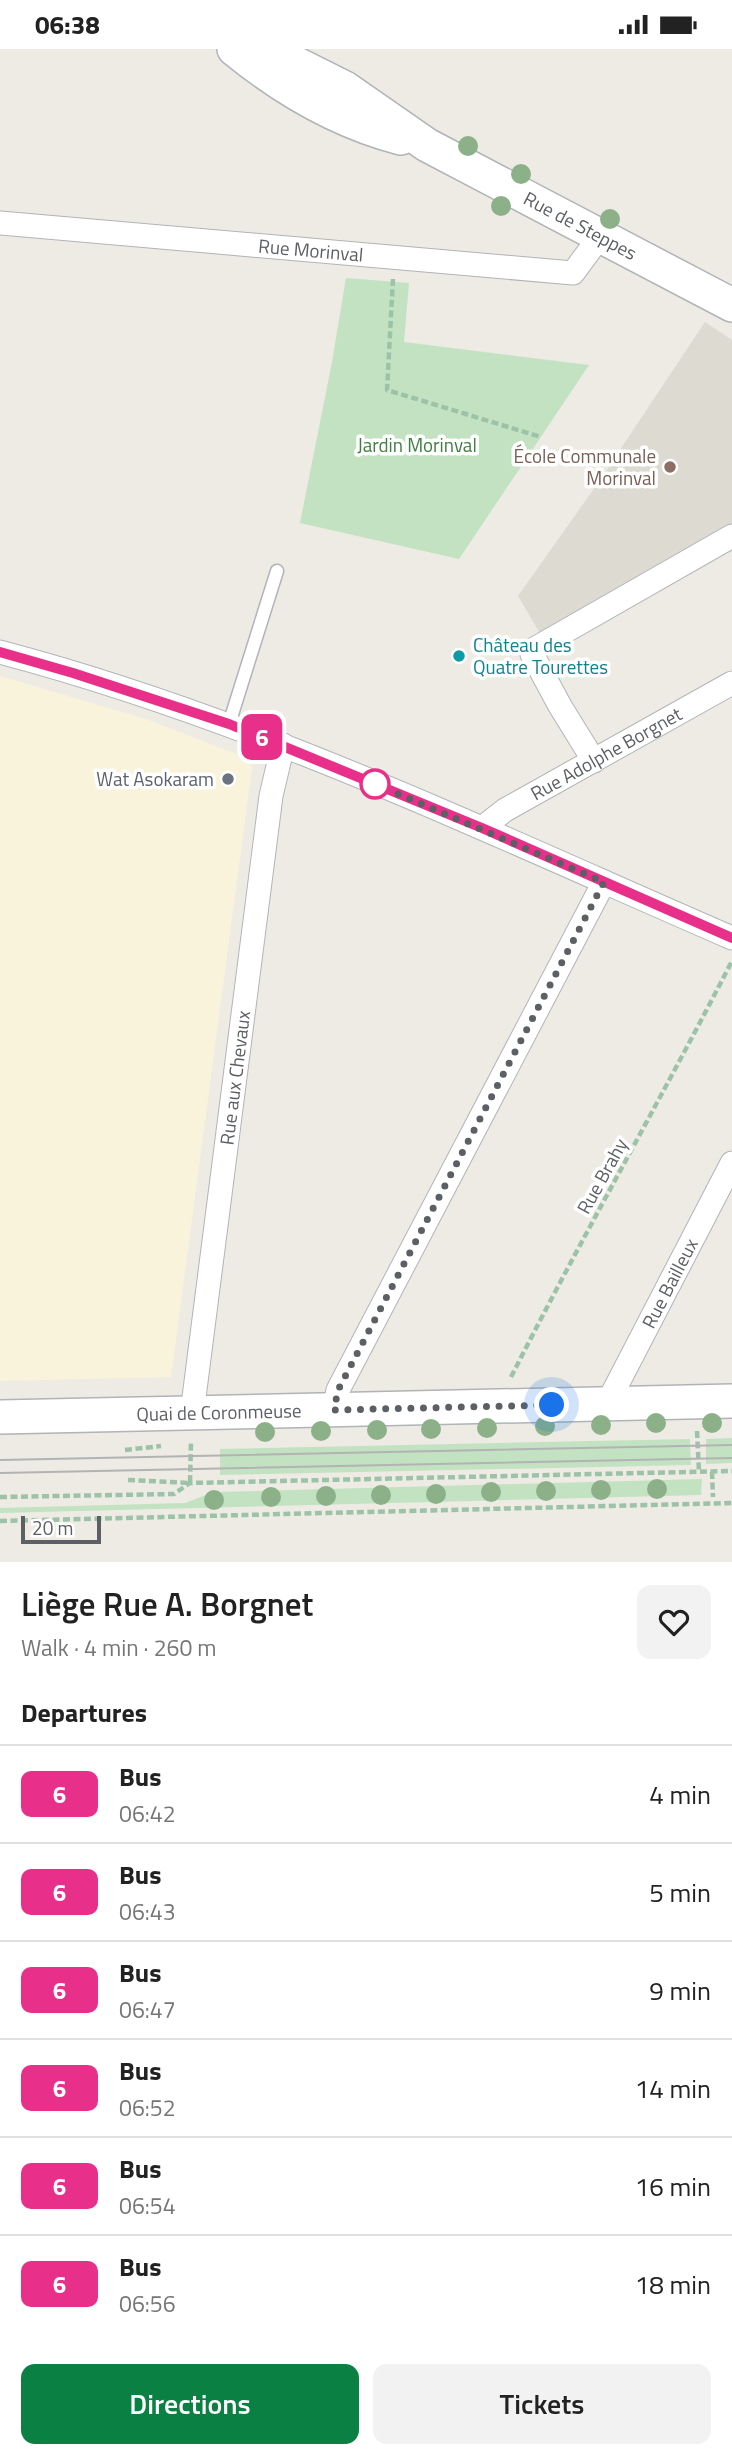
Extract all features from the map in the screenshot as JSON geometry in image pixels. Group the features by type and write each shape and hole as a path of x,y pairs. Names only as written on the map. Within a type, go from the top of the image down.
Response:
{"street":[{"name":"Rue de Steppes","path":"234,49 273,79 354,124 427,145"},
{"name":"Rue de Steppes","path":"261,49 271,51 345,88 427,145 732,305"},
{"name":"Rue Morinval","path":"0,223 573,273 601,235"},
{"path":"594,761 532,654 536,648 732,536"},
{"path":"0,652 229,724 283,745 482,828 732,938"},
{"name":"Rue Adolphe Borgnet","path":"482,828 505,810 732,684"},
{"name":"Rue aux Chevaux","path":"192,1413 271,796 283,745"},
{"path":"334,1410 338,1390 604,882"},
{"name":"Rue Bailleux","path":"607,1404 732,1163"},
{"name":"Quai de Coronmeuse","path":"0,1417 732,1401"}],"lane":[{"path":"229,724 278,571"}],"path":[{"path":"394,257 387,390 541,437"},
{"name":"Rue Brahy","path":"496,1406 558,1285 667,1088 732,960"},
{"path":"697,1402 699,1472"},
{"path":"125,1450 172,1446"},
{"path":"181,1446 191,1446 190,1483"},
{"path":"128,1480 190,1483 732,1471"},
{"path":"712,1472 713,1497"},
{"path":"0,1497 174,1494 190,1483"},
{"path":"0,1521 732,1503"}],"shaded area":[{"name":"École Communale Morinval","path":"705,322 732,340 732,528 541,635 518,596 598,483"},
{"path":"0,676 146,719 247,758 252,768 171,1377 0,1381"}],"green space":[{"name":"Jardin Morinval","path":"346,278 409,283 404,342 589,365 459,559 300,523"},
{"path":"732,1438 732,1463 706,1464 706,1439"},
{"path":"690,1439 691,1465 220,1475 220,1449"},
{"path":"702,1479 701,1495 0,1513 0,1508 185,1503 214,1492"}],"tram line":[{"path":"0,1460 732,1445"},
{"path":"0,1473 732,1458"}],"bus line":[{"name":"6","path":"0,652 229,724 482,828 732,938"}],"place":[{"name":"École Communale Morinval","path":"670,467"},
{"name":"Château des Quatre Tourettes","path":"459,656"},
{"name":"Wat Asokaram","path":"228,779"}],"route":[{"path":"375,784 604,882 338,1390 334,1410 552,1405"}]}
